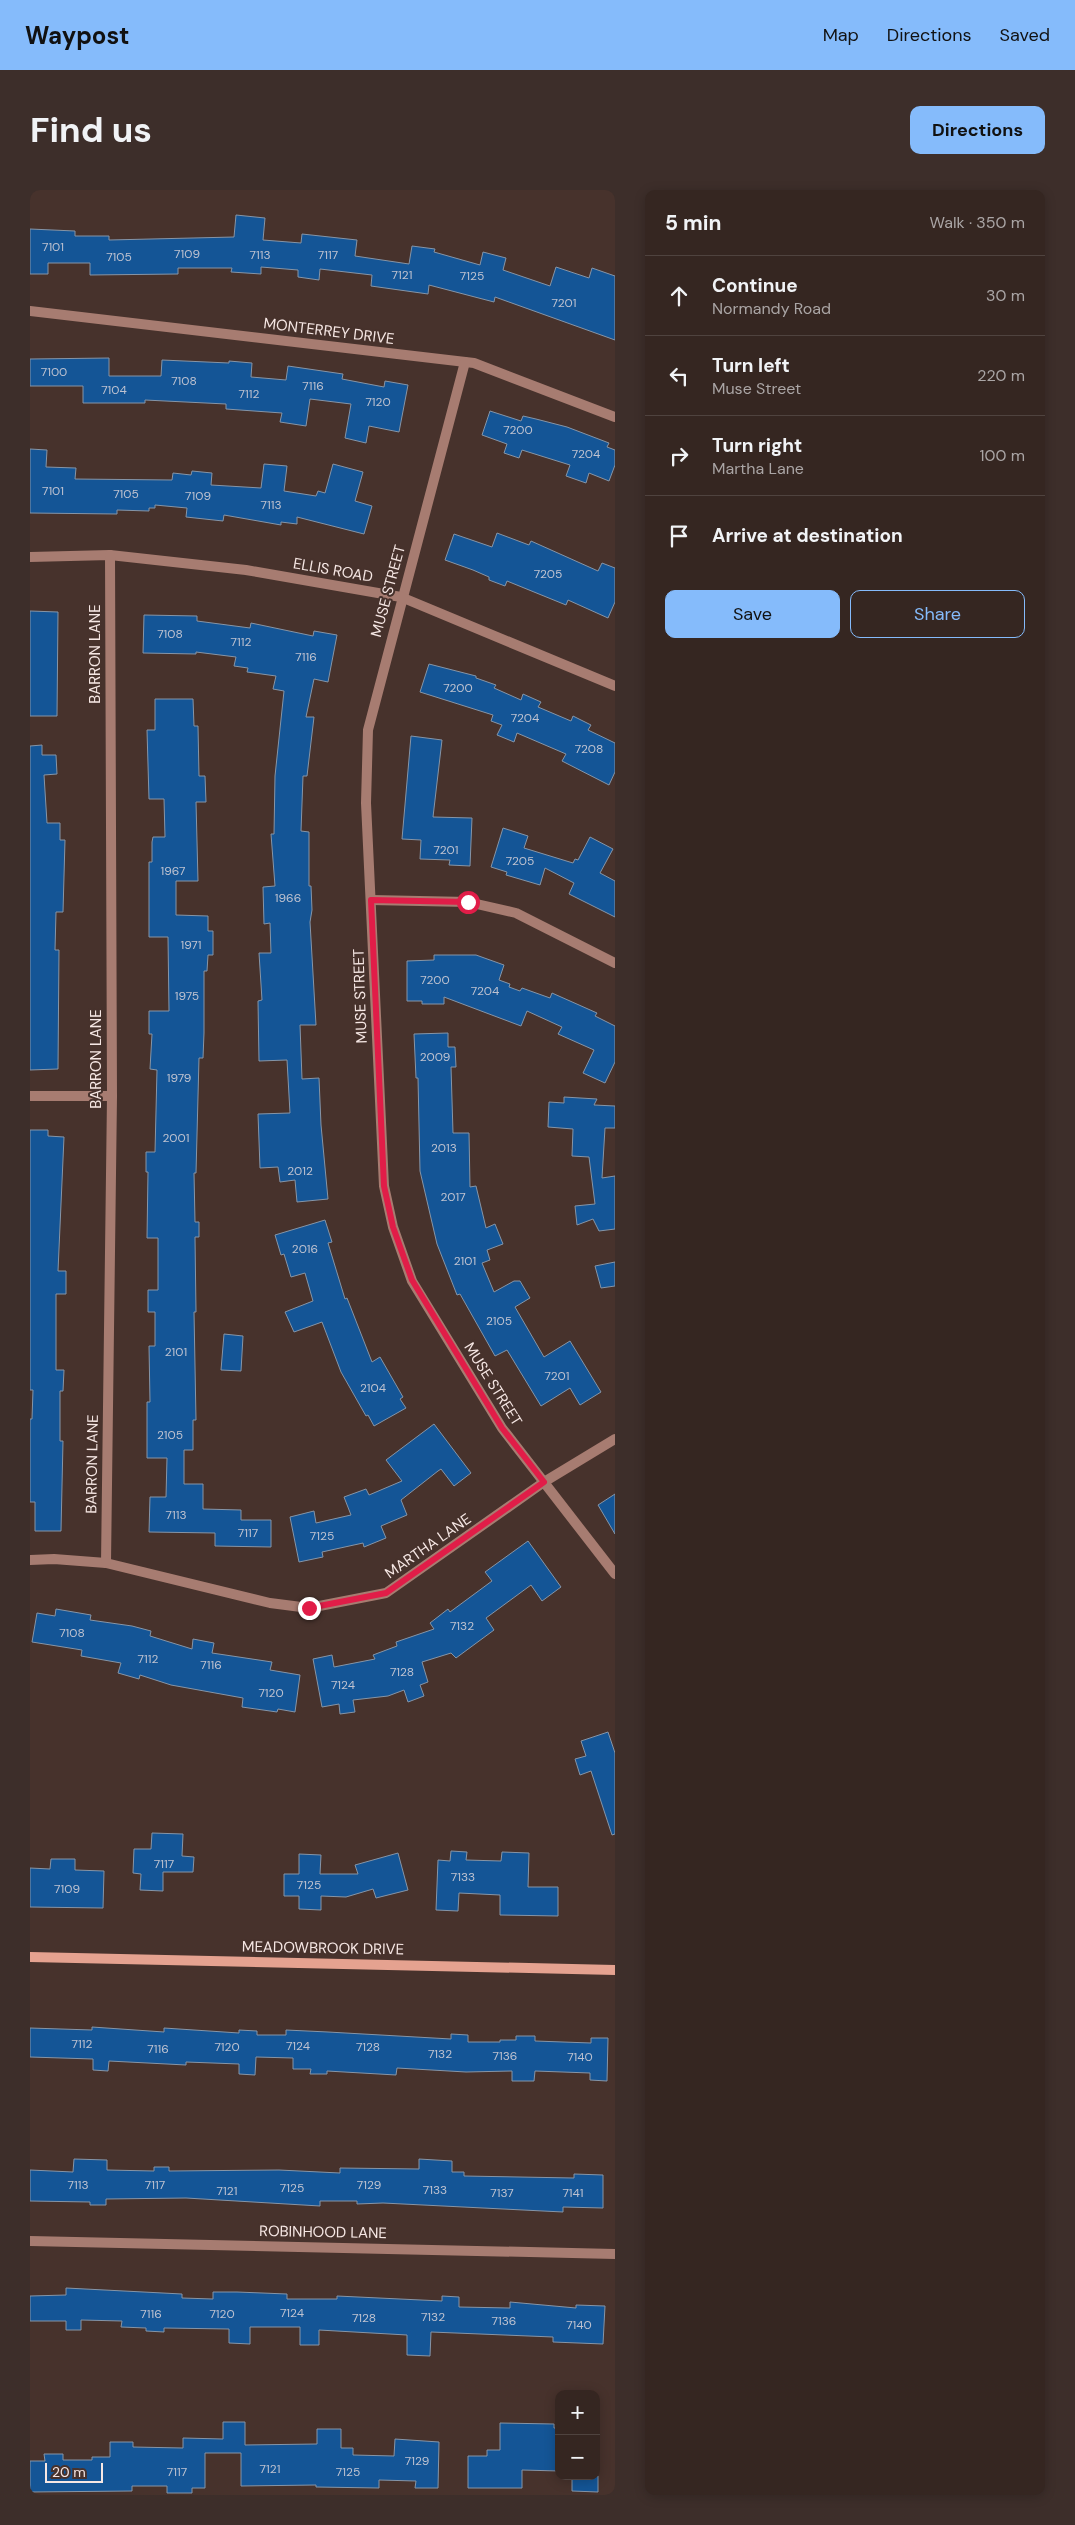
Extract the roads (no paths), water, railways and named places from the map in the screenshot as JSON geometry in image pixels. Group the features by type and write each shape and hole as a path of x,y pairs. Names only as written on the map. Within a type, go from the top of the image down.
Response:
{"main road":[{"name":"MEADOWBROOK DRIVE","path":"30,1957 615,1970"}],"street":[{"name":"MONTERREY DRIVE","path":"30,311 474,363 615,417"},
{"name":"MUSE STREET","path":"465,362 401,598 368,730 366,803 384,1186 393,1227 412,1280 502,1428 615,1574"},
{"name":"ELLIS ROAD","path":"30,557 110,555 246,570 401,598 615,686"},
{"name":"BARRON LANE","path":"106,1563 112,1096 110,555"},
{"path":"371,900 468,902 516,913 615,963"},
{"path":"30,1096 112,1096"},
{"name":"MARTHA LANE","path":"30,1560 54,1559 106,1563 270,1603 309,1608 386,1593 544,1482 615,1439"},
{"name":"ROBINHOOD LANE","path":"30,2241 615,2254"}]}
